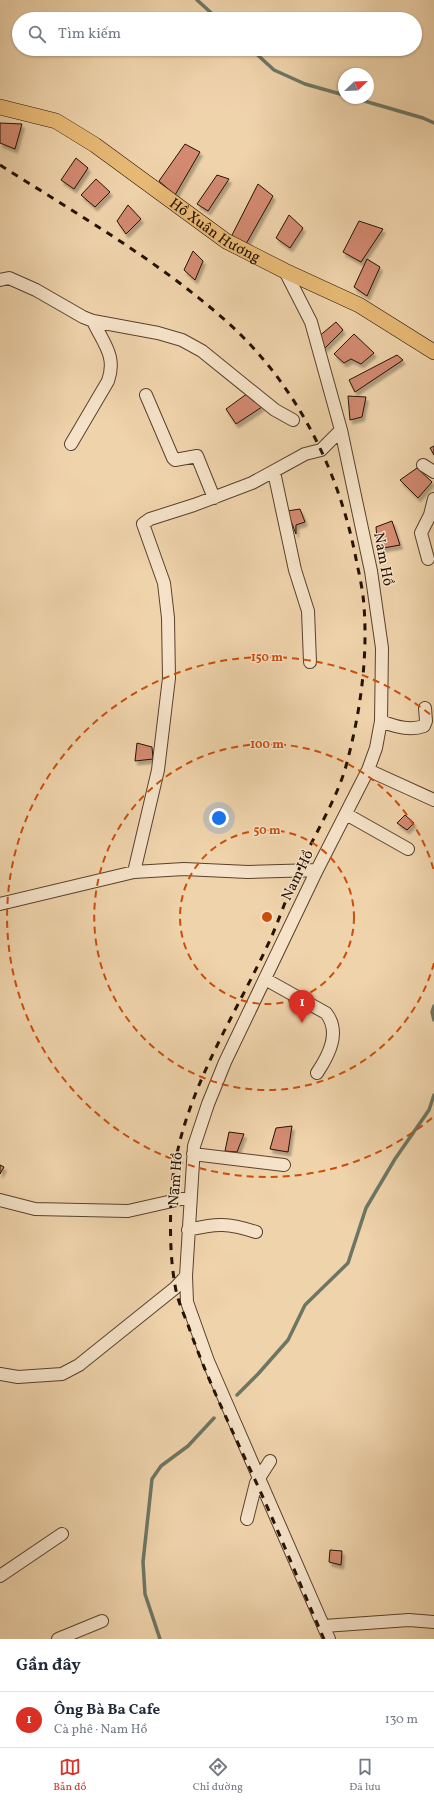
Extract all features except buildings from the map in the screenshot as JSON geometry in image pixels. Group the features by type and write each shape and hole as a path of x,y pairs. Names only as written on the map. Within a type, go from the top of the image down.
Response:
{"main road":[{"name":"Hồ Xuân Hương","path":"0,107 56,121 94,145 226,241 284,271 359,305 434,352"}],"street":[{"name":"Nam Hồ","path":"284,271 311,322 341,430 372,571 382,648 381,721 376,748 368,770 317,870 225,1062 208,1104 194,1146 186,1276 187,1302 205,1354 260,1477 329,1639"},
{"path":"0,280 9,278 36,290 83,317 93,321 158,333 182,340 202,351 275,410 293,420"},
{"path":"71,444 108,381 111,371 112,363 108,350 93,321"},
{"path":"146,395 173,458 175,460 197,456 214,498"},
{"path":"134,872 158,770 169,678 168,618 164,583 143,524 150,519 214,498 252,483 305,454 321,450 341,430"},
{"path":"423,465 434,472"},
{"path":"274,472 295,570 308,611 310,662"},
{"path":"428,559 422,533 430,515 434,499"},
{"path":"381,721 395,728 418,728 424,726 426,721 425,708"},
{"path":"368,770 434,800"},
{"path":"346,814 408,849"},
{"path":"0,904 134,872 184,869 248,872 317,870"},
{"path":"265,979 326,1013 331,1020 333,1042 329,1056 317,1073"},
{"path":"193,1154 284,1165"},
{"path":"0,1200 35,1209 113,1212 128,1211 190,1197"},
{"path":"188,1230 221,1224 237,1226 256,1232"},
{"path":"0,1374 18,1377 62,1374 79,1365 175,1288 186,1276"},
{"path":"248,1519 256,1483 270,1461"},
{"path":"0,1576 62,1534"},
{"path":"324,1626 408,1620 434,1622"},
{"path":"58,1639 102,1621"}],"waterway":[{"path":"197,0 210,12"},
{"path":"259,56 274,70 305,84 338,93"},
{"path":"374,104 423,118 434,123"},
{"path":"434,1006 432,1012 434,1020"},
{"path":"237,1395 288,1340 305,1305 348,1263 366,1208 395,1159 429,1110 434,1095"},
{"path":"160,1639 145,1594 143,1562 152,1479 161,1466 188,1446 214,1418"}],"railway":[{"path":"0,165 116,238 172,277 225,320 250,345 273,372 293,400 311,431 339,496 349,529 358,569 364,606 364,667 359,707 346,766 337,791 296,876 271,938 223,1033 194,1097 183,1131 175,1165 171,1200 171,1253 173,1274 180,1305 212,1385 265,1502 324,1639"}],"place":[{"name":"Ông Bà Ba Cafe","path":"302,1023"}]}
